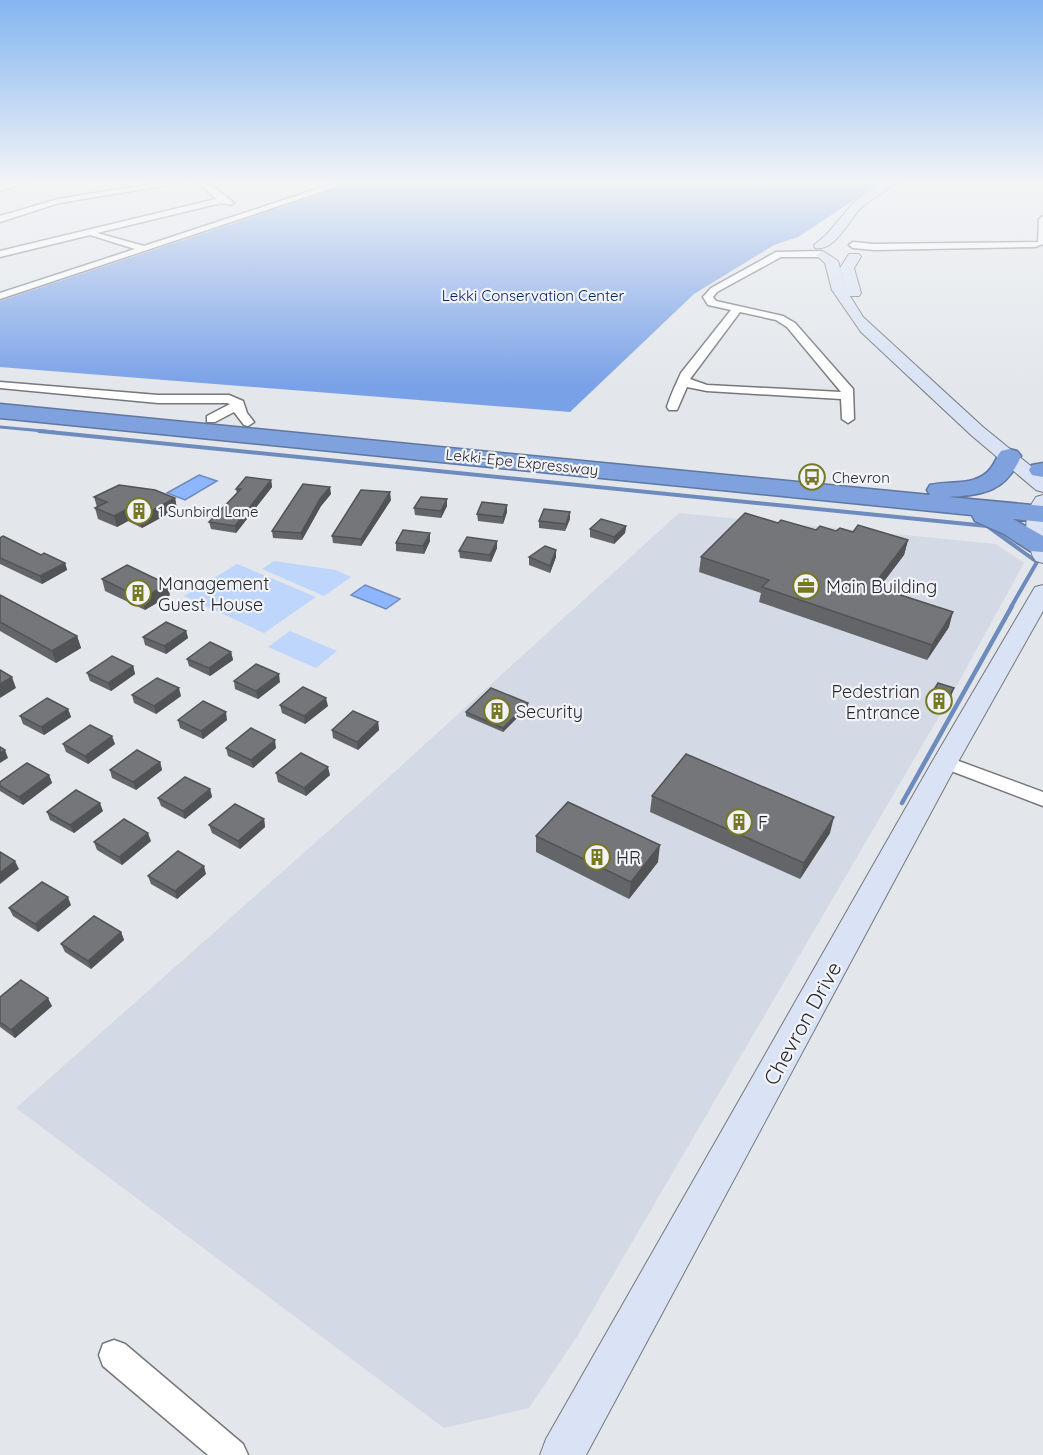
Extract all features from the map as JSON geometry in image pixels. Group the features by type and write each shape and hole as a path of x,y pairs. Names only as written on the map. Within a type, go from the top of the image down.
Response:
{"highway":[{"name":"Lekki-Epe Expressway","path":"0,399 211,419 242,411 935,497"},
{"name":"Lekki-Epe Expressway","path":"0,411 832,493 935,497 1042,495"},
{"path":"935,497 991,482 1000,476 1009,456"},
{"path":"832,493 849,490 981,503 1042,495"},
{"path":"935,497 1013,528 1041,551"}],"street":[{"path":"1,296 134,251"},
{"path":"811,251 779,254 708,294 709,300 712,303 787,322 847,389 848,419"},
{"path":"821,251 831,261 839,290 862,324 977,431 1009,456 1042,495"},
{"path":"822,251 842,258 853,251"},
{"path":"854,251 847,268 849,282 859,302 875,323 996,433 1042,495"},
{"path":"863,251 910,251"},
{"path":"1026,251 1043,252"},
{"path":"686,381 684,379 687,373 737,309"},
{"path":"686,381 694,386 707,388 846,396"},
{"path":"673,406 678,389 686,381"},
{"path":"0,385 158,399 221,398 235,400 242,411"},
{"path":"1041,551 1034,527 1042,495"},
{"name":"Chevron Drive","path":"562,1455 945,762 1043,592"},
{"path":"945,762 1043,799"},
{"path":"114,1355 232,1455"}],"shaded area":[{"path":"199,475 217,481 185,500 167,493"},
{"path":"679,513 996,544 1024,563 951,696 578,1335 529,1408 444,1428 16,1108 378,787"},
{"path":"274,561 336,570 351,577 324,596 262,569"},
{"path":"237,564 316,597 264,633 184,596"},
{"path":"365,585 400,599 386,609 351,595"},
{"path":"290,631 337,651 316,668 268,647"}],"green space":[{"name":"Lekki Conservation Center","path":"150,251 764,251 694,294 570,412 0,367 0,301"}],"building":[{"path":"246,477 271,480 235,526 209,522 241,489 236,489"},
{"path":"303,484 330,487 320,499 301,533 272,531"},
{"path":"119,485 155,490 175,498 140,517 125,510 114,516 95,508 107,502 94,497"},
{"path":"361,490 390,492 361,539 332,536"},
{"path":"421,497 447,499 441,511 414,508"},
{"path":"482,502 507,505 503,517 477,514"},
{"path":"544,509 570,512 566,524 539,521"},
{"name":"Main Building","path":"745,513 778,523 781,520 816,530 820,526 836,531 840,528 853,532 858,525 908,540 876,582 882,584 879,588 953,612 932,645 762,587 769,580 701,557"},
{"path":"601,519 626,526 614,537 590,529"},
{"path":"403,530 430,533 423,546 396,543"},
{"path":"3,536 41,555 44,553 65,563 40,576 0,558 0,538"},
{"path":"467,537 497,541 490,555 459,551"},
{"path":"545,546 556,550 550,566 529,557"},
{"path":"127,565 167,584 142,599 102,579"},
{"path":"0,595 77,636 52,651 0,622"},
{"path":"166,622 186,631 164,646 143,637"},
{"path":"210,642 231,652 209,668 187,659"},
{"path":"112,656 133,666 108,683 87,673"},
{"path":"256,664 279,674 256,691 234,681"},
{"path":"0,670 12,677 0,684"},
{"path":"157,678 179,688 154,706 132,695"},
{"path":"938,683 954,688 944,704 929,698"},
{"path":"303,687 326,698 304,716 280,705"},
{"name":"Security","path":"491,688 528,703 503,728 466,712"},
{"path":"47,698 68,709 41,727 20,716"},
{"path":"203,701 226,712 201,731 178,720"},
{"path":"353,711 378,722 357,742 332,730"},
{"path":"90,725 112,736 85,756 63,744"},
{"path":"251,728 275,740 251,760 226,748"},
{"path":"137,750 160,762 133,782 110,770"},
{"path":"301,753 328,767 304,788 276,773"},
{"name":"F","path":"686,754 834,817 804,863 652,796"},
{"path":"27,763 49,775 19,797 0,786 0,782"},
{"path":"185,777 210,789 183,811 158,798"},
{"path":"76,790 100,803 70,825 47,812"},
{"path":"568,802 660,845 631,882 536,836"},
{"path":"235,804 264,819 238,841 209,825"},
{"path":"124,819 148,833 119,857 94,842"},
{"path":"178,851 204,866 175,891 148,876"},
{"path":"0,852 15,861 0,873"},
{"path":"42,882 68,897 35,924 9,908"},
{"path":"94,916 121,932 88,961 61,944"},
{"path":"21,980 48,998 11,1030 0,1022 0,997"}],"waterway":[{"path":"0,427 54,432"},
{"path":"39,431 987,526 1037,562 1011,607"},
{"path":"902,803 1012,606"}],"place":[{"name":"Chevron","path":"812,477"},
{"name":"1 Sunbird Lane","path":"139,511"},
{"name":"Main Building","path":"806,586"},
{"name":"Management Guest House","path":"138,593"},
{"name":"Pedestrian Entrance","path":"939,701"},
{"name":"Security","path":"497,711"},
{"name":"F","path":"739,822"},
{"name":"HR","path":"597,857"}]}
